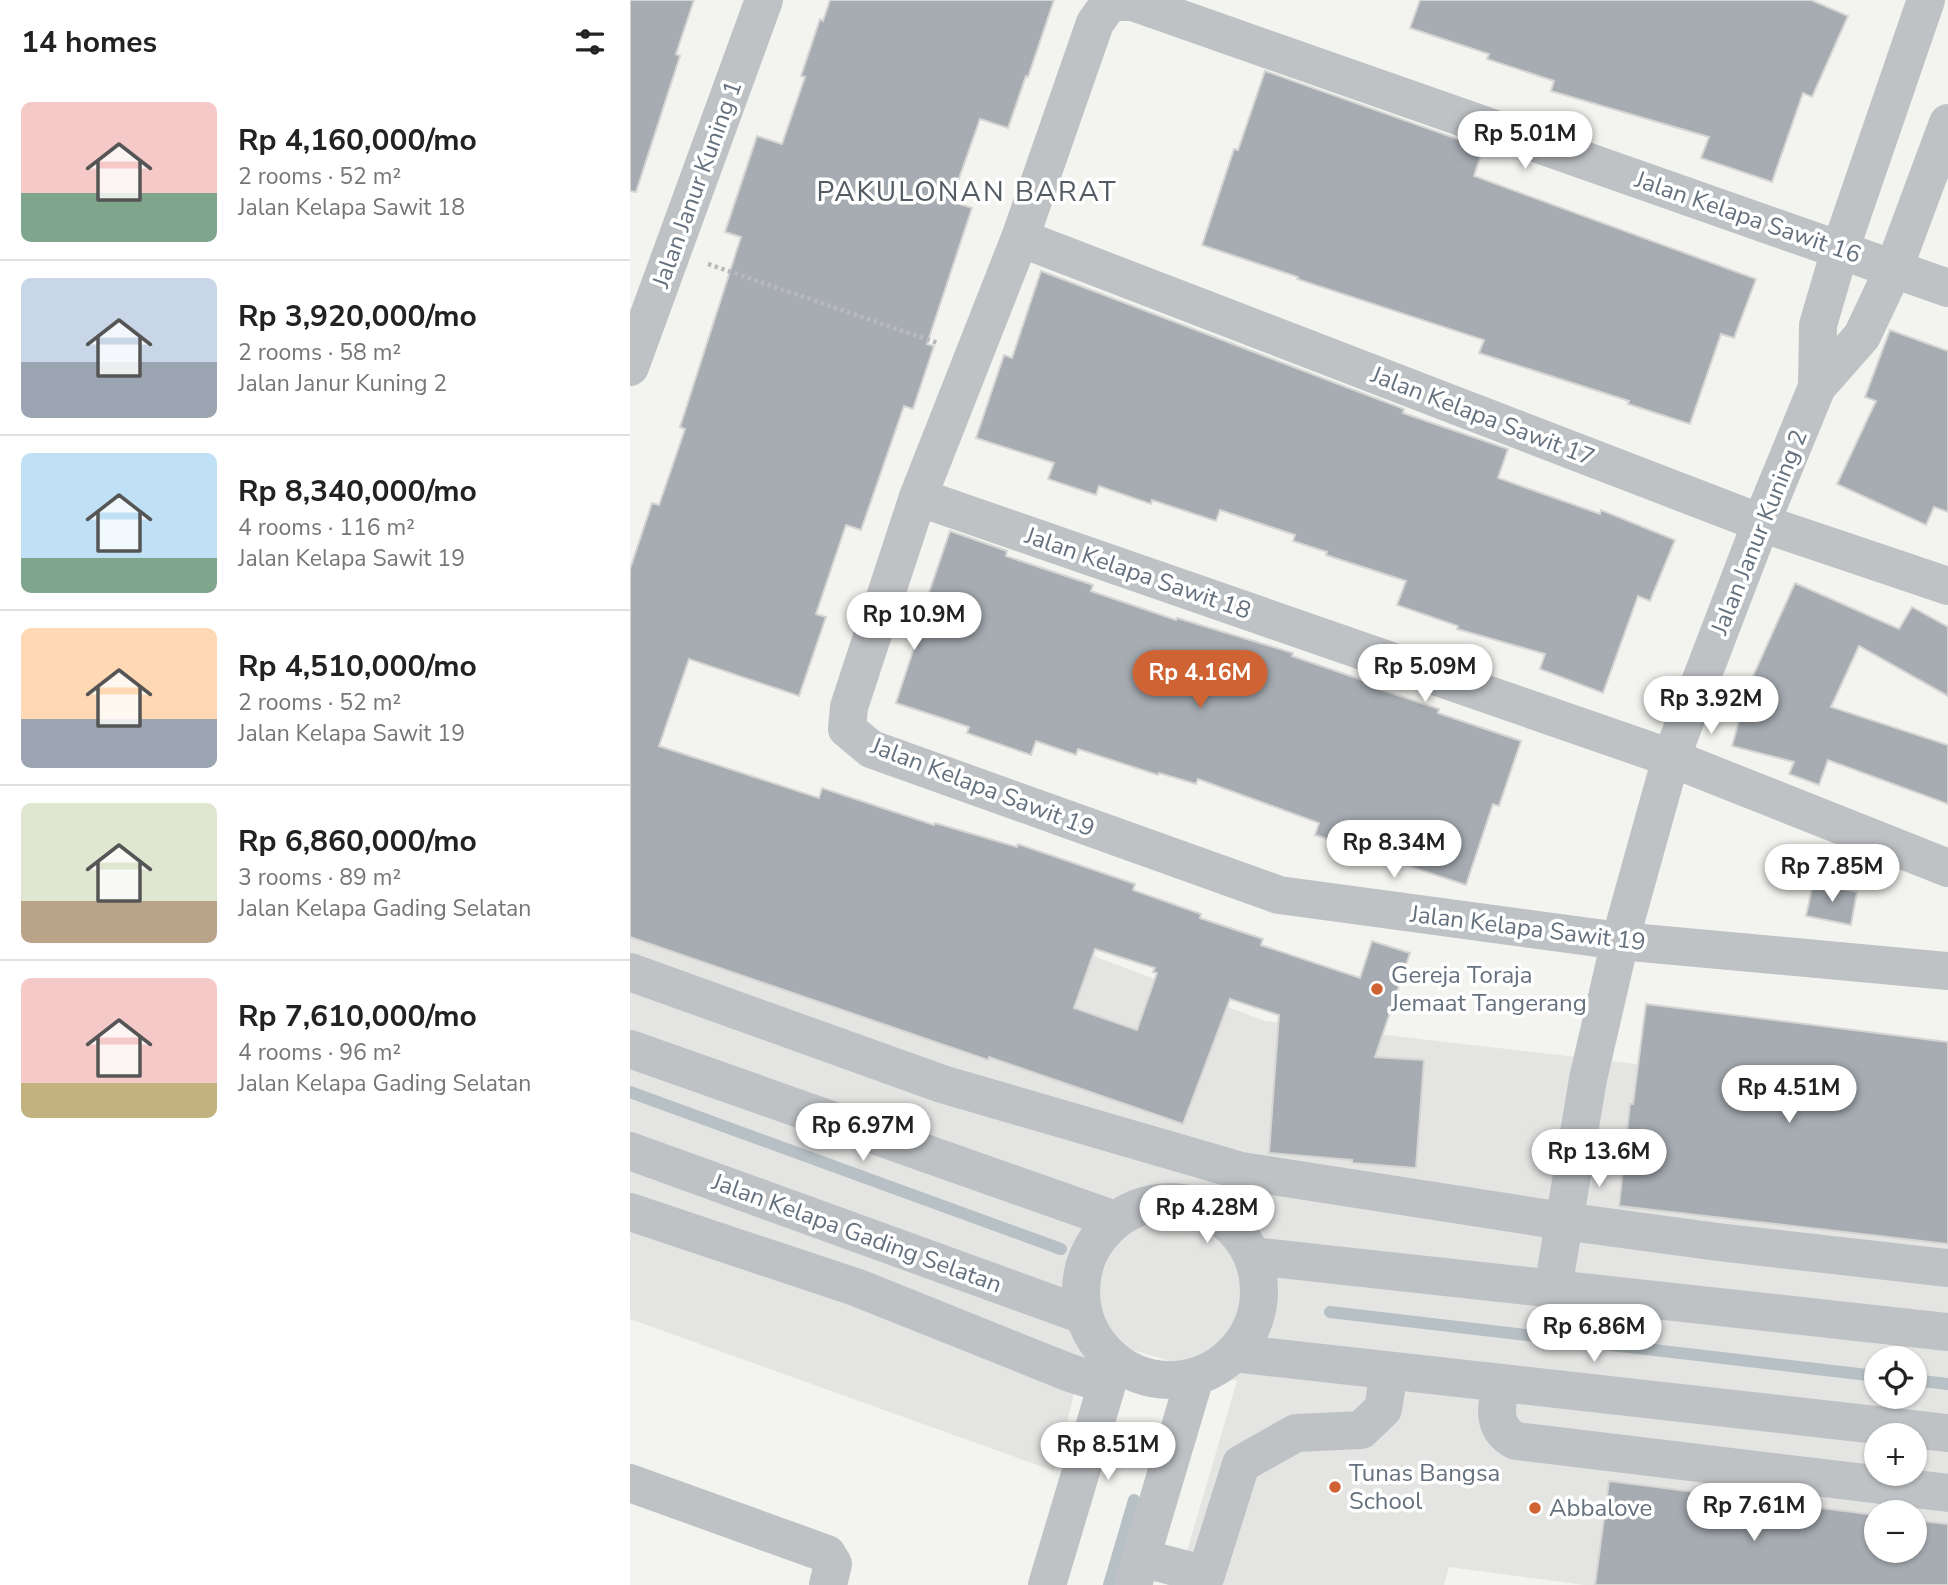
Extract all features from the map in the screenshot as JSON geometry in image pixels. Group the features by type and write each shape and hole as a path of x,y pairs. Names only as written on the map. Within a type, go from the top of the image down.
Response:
{"street":[{"name":"Jalan Janur Kuning 1","path":"630,367 764,0"},
{"name":"Jalan Janur Kuning 2","path":"1553,1289 1588,1079 1620,941 1671,758 1816,387 1818,325 1840,250 1926,0"},
{"name":"Jalan Kelapa Sawit 16","path":"1020,238 1095,23 1110,2 1133,2 1948,288"},
{"name":"Jalan Janur Kuning 2","path":"1816,387 1863,336 1894,268 1948,123"},
{"path":"918,497 972,354 1020,238"},
{"name":"Jalan Kelapa Sawit 17","path":"1020,238 1761,523 1948,586"},
{"name":"Jalan Kelapa Sawit 19","path":"918,497 849,707 847,729 871,750 1279,895 1620,941 1948,971"},
{"name":"Jalan Kelapa Sawit 18","path":"918,497 1671,758 1948,868"},
{"path":"630,972 942,1084 1241,1171 1563,1221 1948,1268"},
{"path":"630,1049 1115,1220"},
{"name":"Jalan Kelapa Gading Selatan","path":"630,1151 1083,1315"},
{"path":"630,1212 858,1288 1070,1373 1110,1372 1167,1380 1195,1377 1216,1368 1234,1353 1250,1333 1258,1308 1259,1282 1253,1256 1239,1233 1218,1215 1193,1205 1166,1201 1139,1207 1115,1220 1097,1239 1085,1262 1080,1288 1083,1315 1110,1372 1047,1585"},
{"path":"858,1288 877,1240"},
{"path":"1253,1256 1948,1332"},
{"path":"1234,1353 1948,1433"},
{"path":"1195,1377 1137,1571 1205,1580 1241,1464 1296,1433 1361,1430 1383,1409 1389,1371"},
{"path":"1502,1384 1496,1403 1498,1422 1505,1436 1516,1441 1948,1493"},
{"path":"1749,1470 1757,1412"},
{"path":"630,1483 827,1554 833,1564 828,1585"}],"path":[{"path":"672,252 972,354"}],"shaded area":[{"path":"630,780 1265,1021 1948,1100 1948,1585 1585,1585 1449,1567 1444,1585 1177,1585 1237,1381 1089,1337 1054,1471 630,1319"}],"building":[{"path":"630,0 694,0 676,54 680,56 636,192 630,191"},
{"path":"830,0 1054,0 1008,128 980,119 951,201 972,208 927,344 934,346 913,409 904,406 861,530 846,525 816,614 826,617 799,696 689,659 659,746 819,798 822,788 934,825 935,823 1017,847 1018,844 1135,884 1133,890 1201,914 1200,918 1263,939 1261,945 1360,978 1372,941 1410,953 1375,1057 1424,1060 1416,1168 1269,1153 1279,1015 1230,999 1183,1124 630,937 630,569 652,503 659,505 685,429 680,427 741,237 725,232 757,136 782,144 805,77 801,76 820,19 823,21","holes":["1095,949 1155,968 1153,972 1157,973 1137,1030 1074,1008"]},
{"path":"1420,0 1811,0 1848,16 1812,97 1803,93 1772,182 1701,158 1709,137 1551,91 1554,81 1487,59 1489,54 1410,28"},
{"path":"1265,71 1483,148 1474,176 1756,279 1734,338 1721,334 1690,424 1628,404 1629,401 1479,353 1484,340 1202,245 1234,149 1238,150"},
{"path":"1041,271 1404,409 1403,413 1508,449 1498,478 1600,514 1601,510 1675,540 1650,601 1638,596 1603,693 1540,669 1545,654 1457,629 1458,626 1397,605 1406,581 1326,555 1327,552 1293,541 1295,535 1220,510 1216,521 1152,500 1151,504 1099,486 1096,495 1048,479 1054,463 976,438 1004,355 1012,358"},
{"path":"1890,330 1948,351 1948,512 1934,507 1926,525 1837,484 1876,401 1865,397"},
{"path":"950,531 1007,551 1006,556 1093,585 1091,591 1176,620 1177,618 1293,653 1292,656 1371,683 1370,686 1439,709 1438,713 1521,741 1499,806 1493,804 1466,885 1315,835 1319,823 1198,779 1196,784 1159,773 1158,775 1078,749 1076,755 1036,741 1031,755 967,733 969,727 896,703 923,620 920,619"},
{"path":"1795,583 1899,629 1912,607 1948,627 1948,696 1859,646 1831,707 1948,745 1948,804 1828,760 1819,785 1789,774 1794,762 1732,746 1749,685"},
{"path":"1813,883 1857,892 1851,925 1806,916"},
{"path":"1646,1004 1948,1042 1948,1244 1619,1206 1630,1104 1633,1104"},
{"path":"1609,1481 1864,1513 1864,1563 1927,1563 1927,1522 1948,1524 1948,1585 1595,1585"}],"waterway":[{"path":"630,1092 1061,1249"},
{"path":"1330,1312 1864,1375"},
{"path":"1927,1382 1948,1384"},
{"path":"1109,1585 1134,1500"}],"place":[{"name":"Gereja Toraja Jemaat Tangerang","path":"1377,989"},
{"name":"Tunas Bangsa School","path":"1335,1487"},
{"name":"Abbalove","path":"1535,1508"}],"district":[{"name":"PAKULONAN BARAT","path":"967,191"}]}
